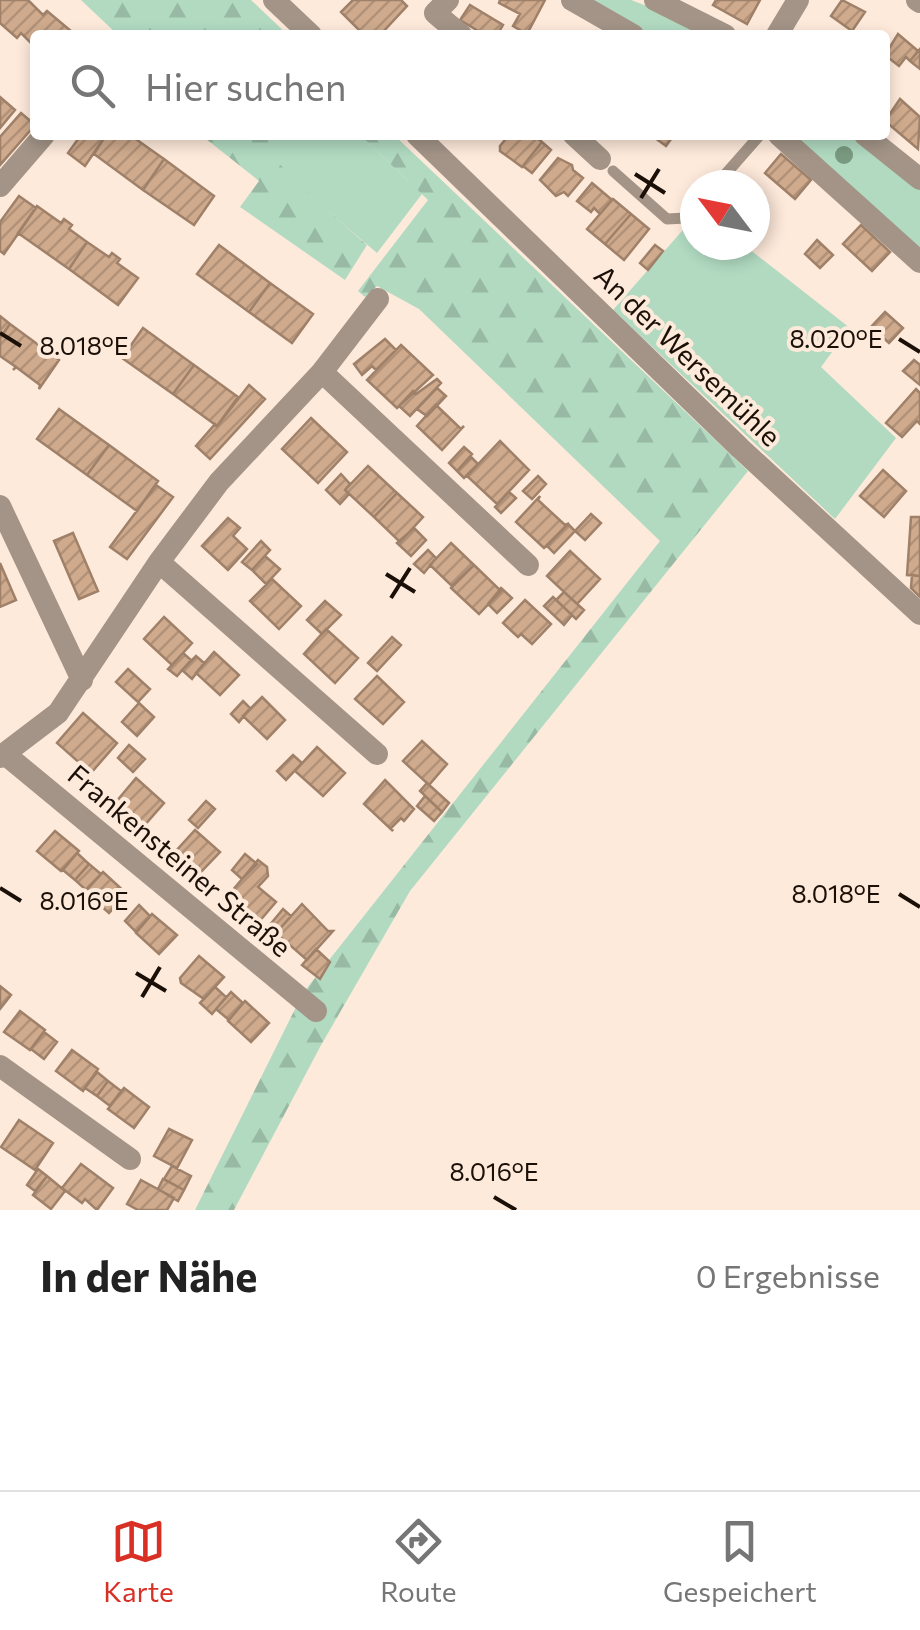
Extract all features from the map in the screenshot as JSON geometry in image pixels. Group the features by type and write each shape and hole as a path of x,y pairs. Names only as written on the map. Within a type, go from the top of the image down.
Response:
{"street":[{"path":"274,0 306,30"},
{"path":"448,0 436,13 455,30"},
{"path":"572,0 624,30"},
{"path":"656,0 715,30"},
{"path":"780,30 798,0"},
{"path":"0,186 40,140"},
{"name":"An der Wersemühle","path":"423,140 731,438 920,614"},
{"path":"580,140 607,165"},
{"path":"784,140 920,262"},
{"path":"871,140 920,179"},
{"path":"3,756 58,713 159,562 220,482 322,372 378,299"},
{"path":"322,372 528,564"},
{"path":"0,506 82,680"},
{"path":"159,562 377,754"},
{"name":"Frankensteiner Straße","path":"3,756 316,1011"},
{"path":"0,1066 130,1159"}],"lane":[{"path":"729,170 756,140"},
{"path":"607,165 667,218 680,218"}],"green space":[{"path":"81,0 251,0 283,30 113,30"},
{"path":"580,0 631,0 698,30 631,30"},
{"path":"207,140 282,140 274,158 367,245 345,280 240,207 259,181"},
{"path":"282,140 365,140 422,194 377,253 300,187 273,158"},
{"path":"365,140 399,140 748,471 410,891 320,1047 234,1210 195,1210 303,993 660,541 419,309 377,286 365,297 358,291 428,200"},
{"path":"791,140 862,140 920,189 920,258"},
{"path":"680,233 680,260 763,260 850,328 821,367 896,438 835,519 613,310"}],"building":[{"path":"0,0 28,0 43,15 47,11 70,30 30,30 30,42 21,33 17,38 0,23"},
{"path":"353,0 401,0 407,6 385,30 359,30 341,12"},
{"path":"545,0 529,30 513,26 520,14 499,3"},
{"path":"716,0 760,0 747,24 713,5"},
{"path":"842,0 865,12 853,30 831,16"},
{"path":"470,5 503,25 500,30 477,30 460,20"},
{"path":"898,34 918,51 899,66 890,59 890,47"},
{"path":"920,49 920,69 910,61"},
{"path":"0,97 15,110 0,128"},
{"path":"900,99 920,117 918,149 890,125 890,114"},
{"path":"21,113 30,121 30,131 0,165 0,137"},
{"path":"77,140 103,140 85,166 68,153"},
{"path":"103,140 137,140 164,159 143,190 94,154"},
{"path":"505,140 542,142 522,167 500,151"},
{"path":"542,142 551,150 532,173 523,166"},
{"path":"781,154 811,180 795,199 770,177 768,170"},
{"path":"558,158 572,165 583,178 568,196 564,192 556,196 540,180"},
{"path":"164,159 214,196 194,225 143,190"},
{"path":"592,183 612,200 600,214 577,201"},
{"path":"19,196 36,208 4,254 0,251 0,222"},
{"path":"613,199 631,214 605,244 587,229"},
{"path":"37,206 61,223 64,219 72,225 69,229 87,242 69,269 18,233"},
{"path":"631,214 649,229 624,260 605,244"},
{"path":"861,225 890,252 872,271 843,244"},
{"path":"817,240 833,255 820,268 805,254"},
{"path":"87,242 109,257 112,253 120,259 117,263 138,278 118,305 69,269"},
{"path":"219,245 270,283 249,312 197,274"},
{"path":"655,245 663,251 648,270 640,263"},
{"path":"270,283 313,314 292,343 249,312"},
{"path":"885,312 903,328 889,343 871,327"},
{"path":"0,316 10,324 0,338"},
{"path":"10,324 59,360 39,389 40,385 0,356 0,338"},
{"path":"143,328 194,365 173,394 122,358"},
{"path":"385,339 396,350 376,370 372,366 362,375 354,364"},
{"path":"401,345 433,375 397,408 367,380"},
{"path":"914,360 920,365 920,385 903,371"},
{"path":"194,365 238,397 217,426 173,394"},
{"path":"437,379 441,383 410,416 399,406 413,391 416,394"},
{"path":"249,385 265,399 210,459 196,446"},
{"path":"437,388 446,396 427,416 417,409"},
{"path":"916,389 920,393 920,424 917,421 902,437 886,423"},
{"path":"436,405 461,429 464,426 442,450 417,426"},
{"path":"59,409 109,445 87,475 37,439"},
{"path":"311,418 347,452 318,483 282,449"},
{"path":"500,441 529,470 497,504 467,476"},
{"path":"109,445 158,481 137,511 87,475"},
{"path":"464,447 472,454 457,471 449,463"},
{"path":"471,457 478,464 464,478 457,471"},
{"path":"368,466 397,493 374,517 345,490"},
{"path":"883,470 906,491 884,517 860,496"},
{"path":"341,474 350,484 345,490 349,494 340,504 326,490"},
{"path":"538,476 546,484 532,499 523,491"},
{"path":"156,485 173,497 127,559 110,547"},
{"path":"509,492 516,498 501,513 495,507"},
{"path":"397,493 423,517 400,542 374,517"},
{"path":"540,496 538,500 565,525 569,523 544,548 516,522"},
{"path":"591,514 601,523 585,540 575,531"},
{"path":"911,517 920,517 920,576 907,575"},
{"path":"228,518 240,528 233,536 247,549 228,570 202,546"},
{"path":"568,524 575,531 554,553 547,546"},
{"path":"414,528 426,540 411,556 397,543"},
{"path":"73,533 98,591 79,599 54,541"},
{"path":"261,541 270,550 252,570 242,562"},
{"path":"451,543 474,565 452,586 430,565"},
{"path":"428,550 436,558 424,573 414,564"},
{"path":"570,551 600,579 577,604 547,576"},
{"path":"265,556 280,569 266,584 252,570"},
{"path":"0,563 16,600 0,607"},
{"path":"474,565 501,591 479,614 451,588"},
{"path":"912,575 920,576 920,597 911,588"},
{"path":"272,579 301,606 279,629 250,601"},
{"path":"501,588 512,598 497,613 488,604"},
{"path":"564,592 584,610 576,619 556,600"},
{"path":"553,597 572,615 564,625 544,606"},
{"path":"525,600 551,624 532,644 503,623"},
{"path":"325,601 341,615 322,634 307,620"},
{"path":"164,617 192,643 172,665 144,639"},
{"path":"326,629 358,658 335,683 304,654"},
{"path":"392,637 401,645 377,671 368,663"},
{"path":"214,652 239,675 220,695 196,673"},
{"path":"183,653 191,660 177,676 168,669"},
{"path":"196,656 204,663 192,679 182,670"},
{"path":"128,669 150,689 138,702 116,682"},
{"path":"377,676 404,702 383,724 355,699"},
{"path":"262,697 285,720 267,739 243,716"},
{"path":"243,701 250,708 239,722 231,714"},
{"path":"139,703 154,717 137,736 122,722"},
{"path":"83,713 117,743 91,773 57,743"},
{"path":"422,741 447,764 429,785 403,761"},
{"path":"129,745 145,759 133,772 118,758"},
{"path":"317,747 345,773 323,796 295,771"},
{"path":"293,755 302,763 286,780 277,771"},
{"path":"136,778 164,803 143,827 115,803"},
{"path":"385,780 414,809 391,828 393,831 364,804"},
{"path":"427,783 449,803 442,812 420,791"},
{"path":"425,796 442,812 434,821 417,806"},
{"path":"206,801 215,809 198,828 189,820"},
{"path":"195,830 220,852 199,874 175,852"},
{"path":"55,831 79,851 61,871 37,851"},
{"path":"77,853 89,864 75,880 63,870"},
{"path":"245,854 257,864 242,879 232,870"},
{"path":"258,860 267,867 268,876 258,887 276,902 257,924 226,898"},
{"path":"89,864 101,874 86,890 75,880"},
{"path":"103,872 127,894 109,913 85,892"},
{"path":"302,904 328,931 333,931 307,960 276,933"},
{"path":"139,905 150,916 136,932 125,921"},
{"path":"283,909 291,916 276,933 269,926"},
{"path":"152,914 177,935 159,954 136,933"},
{"path":"316,949 330,962 320,979 302,965"},
{"path":"199,956 224,977 204,999 181,983 180,978"},
{"path":"0,986 11,995 0,1009"},
{"path":"215,987 226,997 212,1014 200,1003"},
{"path":"231,992 243,1003 229,1020 216,1009"},
{"path":"245,1001 269,1023 251,1042 228,1021"},
{"path":"20,1011 45,1030 30,1050 4,1032"},
{"path":"44,1032 57,1042 44,1059 31,1049"},
{"path":"72,1050 98,1069 83,1091 56,1071"},
{"path":"97,1072 108,1081 97,1096 85,1088"},
{"path":"108,1081 121,1091 110,1106 97,1096"},
{"path":"124,1088 149,1107 134,1128 108,1109"},
{"path":"19,1120 53,1143 35,1170 1,1147"},
{"path":"169,1129 192,1140 177,1168 154,1156"},
{"path":"81,1164 113,1188 97,1210 62,1188"},
{"path":"172,1166 191,1176 184,1190 164,1179"},
{"path":"38,1169 47,1176 35,1191 27,1185"},
{"path":"47,1176 65,1191 51,1209 33,1195"},
{"path":"163,1179 184,1190 178,1201 158,1189"},
{"path":"141,1180 174,1198 167,1210 138,1210 127,1204"}]}
